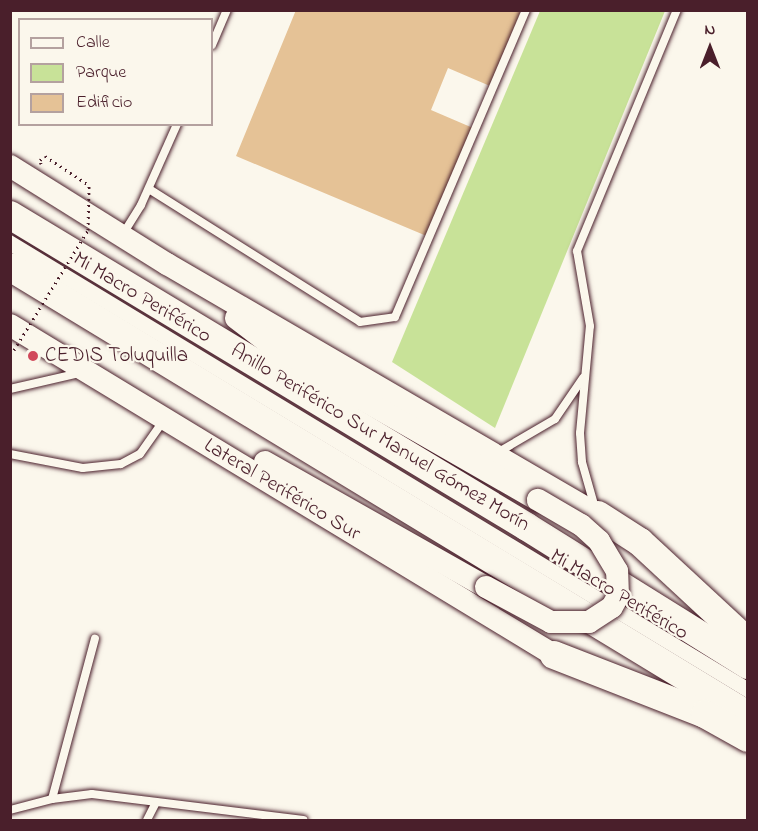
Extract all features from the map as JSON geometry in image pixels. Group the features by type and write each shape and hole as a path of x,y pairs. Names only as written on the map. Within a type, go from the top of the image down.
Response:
{"highway":[{"name":"Anillo Periférico Sur Manuel Gómez Morín","path":"10,215 527,527 747,665"},
{"path":"10,267 747,715"},
{"path":"598,514 640,542 747,642"},
{"path":"554,655 705,714 747,738"}],"street":[{"path":"10,166 167,264 598,514"},
{"path":"165,418 262,460 486,588 551,622 589,622 612,607 618,596 617,571 599,542 581,525 283,354 167,264"},
{"name":"Lateral Periférico Sur","path":"10,325 84,372 165,418 554,655"}],"lane":[{"path":"213,43 227,10"},
{"path":"148,189 360,322 395,317 526,10"},
{"path":"598,514 582,462 580,433 590,326 577,251 677,10"},
{"path":"122,235 148,189 176,126"},
{"name":"Mi Macro Periférico","path":"10,239 747,686"},
{"name":"Mi Macro Periférico","path":"10,247 747,694"},
{"path":"10,389 84,372"},
{"path":"495,455 555,419 584,377"},
{"path":"10,454 83,468 121,464 140,454 165,418"},
{"path":"52,799 95,639"},
{"path":"10,810 52,799 92,794 303,820"},
{"path":"147,820 156,802"}],"path":[{"path":"14,350 88,230 89,185 45,156 40,163 48,168"}],"green space":[{"path":"540,11 665,11 495,428 392,362"}],"building":[{"path":"296,10 521,10 490,86 448,68 431,110 473,128 429,237 236,156"}],"place":[{"name":"CEDIS Toluquilla","path":"33,356"}]}
